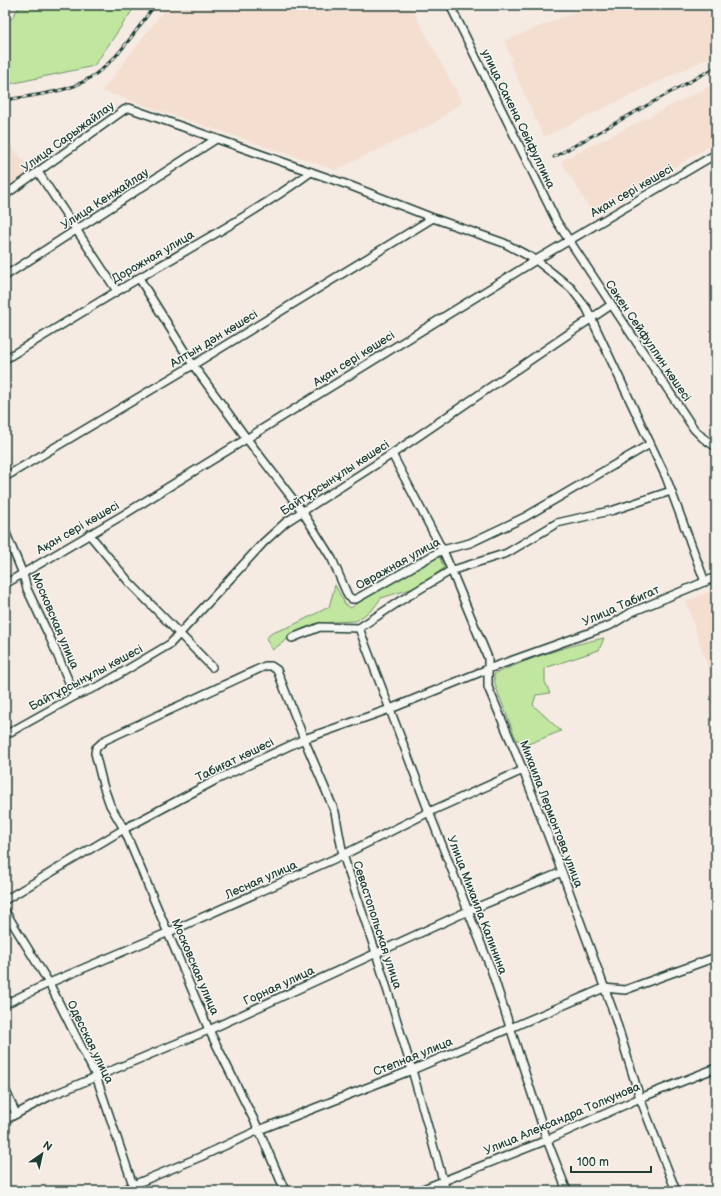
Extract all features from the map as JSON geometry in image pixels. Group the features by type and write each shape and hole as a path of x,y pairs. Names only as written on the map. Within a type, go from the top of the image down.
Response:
{"street":[{"name":"улица Сакена Сейфуллина","path":"450,5 557,222 569,240"},
{"name":"Улица Сарыжайлау","path":"5,195 124,110 129,108 216,139"},
{"path":"216,139 351,186 433,218 504,243 536,260 571,288 588,309 591,319 650,444 671,491 705,582"},
{"name":"Улица Кенжайлау","path":"5,276 77,231 216,139"},
{"name":"Ақан сері көшесі","path":"5,584 90,534 569,240 716,154"},
{"path":"38,172 117,291"},
{"name":"Дорожная улица","path":"5,359 292,186 311,172"},
{"name":"Алтын дән көшесі","path":"5,477 193,365 433,218"},
{"name":"Сәкен Сейфуллин көшесі","path":"569,240 694,429 703,438 716,447"},
{"path":"139,278 193,365 302,511"},
{"name":"Байтұрсынұлы көшесі","path":"5,735 75,696 101,685 170,644 264,542 286,522 392,454 611,305"},
{"name":"Овражная улица","path":"302,511 332,559 348,596 356,600 442,550 470,543 525,517 650,444"},
{"name":"Михаила Лермонтова улица","path":"392,454 442,550 488,658 488,687 523,770 562,872 613,1011 640,1098 676,1191"},
{"path":"292,638 320,627 359,628 450,571 508,553 557,523 614,510 671,491"},
{"name":"Московская улица","path":"5,531 27,589 52,640 75,696"},
{"path":"90,534 129,582 212,667"},
{"name":"Улица Табигат","path":"488,669 611,625 632,612 716,578"},
{"name":"Улица Михаила Калинина","path":"359,628 491,969 547,1140 567,1191"},
{"name":"Севастопольская улица","path":"96,748 105,740 265,666 271,666 276,670 335,812 342,856 376,953 412,1070 446,1191"},
{"name":"Табиғат көшесі","path":"5,900 124,829 216,780 304,739 390,709 488,669"},
{"name":"Московская улица","path":"96,748 95,753 102,785 110,804 124,829 169,932 209,1030 259,1130 285,1191"},
{"name":"Лесная улица","path":"5,1004 49,983 342,856 429,812 523,770"},
{"name":"Горная улица","path":"5,1120 50,1096 209,1030 468,911 562,872"},
{"name":"Одесская улица","path":"5,910 49,983 96,1076 134,1188"},
{"name":"Степная улица","path":"123,1191 134,1188 259,1130 412,1070 604,988 625,990 716,957"},
{"name":"Улица Александра Толкунова","path":"418,1191 442,1180 547,1140 640,1098 716,1068"},
{"path":"5,1089 16,1114"}],"shaded area":[{"path":"168,5 410,5 462,102 433,124 335,170 102,91"},
{"path":"593,5 704,5 716,25 716,54 544,137 510,62 512,60 504,41"},
{"path":"710,86 716,94 716,142 594,216 561,161"},
{"path":"5,139 31,169 5,191"},
{"path":"716,589 716,693 686,601"}],"green space":[{"path":"21,5 136,5 94,66 5,85 5,27"},
{"path":"439,555 444,568 418,587 381,598 373,609 356,621 334,622 304,628 272,650 266,638 272,633 291,626 329,607 335,585 345,604 351,608 361,599 405,576"},
{"path":"604,638 599,650 545,668 545,682 550,693 536,695 533,705 561,731 526,745 516,739 495,685 494,674 548,653"}],"railway":[{"path":"5,100 58,91 87,80 99,72 120,52 155,5"},
{"path":"554,157 716,67"}]}
